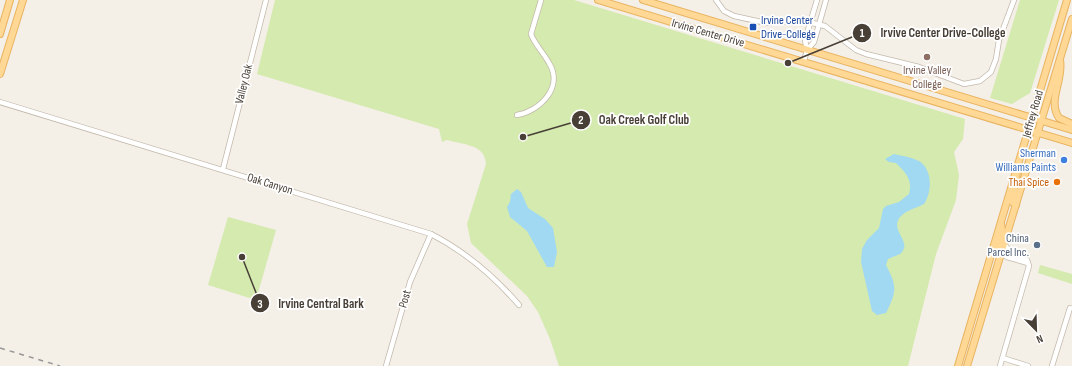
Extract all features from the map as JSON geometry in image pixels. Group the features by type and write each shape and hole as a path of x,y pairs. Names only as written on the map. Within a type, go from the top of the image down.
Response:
{"main road":[{"path":"0,34 10,0"},
{"path":"0,74 23,0"},
{"name":"Irvine Center Drive","path":"598,0 1029,128 1072,143"},
{"name":"Irvine Center Drive","path":"643,0 1072,130"},
{"name":"Jeffrey Road","path":"958,366 1067,0"},
{"name":"Jeffrey Road","path":"967,366 1072,19"},
{"path":"1060,59 1062,71 1056,93 1055,108 1060,118 1072,124"},
{"path":"1016,205 1012,202 1017,179 1017,166"},
{"path":"1000,221 1002,230 998,248 1001,252"}],"street":[{"name":"Valley Oak","path":"223,169 266,0"},
{"path":"517,115 537,108 549,96 552,85 553,73 550,63 540,52 531,34 541,0"},
{"path":"716,0 724,11 734,16 766,23 800,20 810,22 830,29 844,42 866,54 919,66 964,84 986,78 994,66 999,40 1014,0"},
{"path":"807,50 805,40 817,0"},
{"path":"804,61 807,50 814,42 826,0"},
{"name":"Oak Canyon","path":"0,102 223,169 431,234 470,257 500,284 519,305"},
{"name":"Post","path":"386,366 410,282 431,234"},
{"path":"1000,366 1029,265 1027,260 1009,250 1004,244"},
{"path":"1001,252 1007,257 1029,265"},
{"path":"1052,366 1070,308"},
{"path":"1003,358 1028,366"}],"green space":[{"path":"275,0 574,0 965,119 963,139 954,152 959,175 956,200 936,254 908,366 559,366 550,339 538,312 527,296 471,243 467,224 486,164 485,157 482,153 472,146 447,140 442,142 439,129 257,74"},
{"path":"1020,0 1059,0 1030,93 1012,104 990,98"},
{"path":"228,217 276,230 256,300 208,285"},
{"path":"1040,265 1072,274 1072,284 1038,273"}],"water":[{"path":"894,154 919,161 924,165 929,175 930,187 924,204 905,213 897,222 897,227 904,245 904,250 900,254 888,259 886,265 894,284 894,294 886,313 877,315 872,311 861,262 862,249 867,240 879,228 883,209 886,206 899,202 909,194 910,185 906,174 896,163 889,162 885,159"},
{"path":"517,189 521,192 528,208 545,219 553,228 557,252 554,267 547,267 527,231 510,217 507,207 510,202 511,194"}],"railway":[{"path":"0,348 60,366"}],"place":[{"name":"Irvine Center Drive-College","path":"753,27"},
{"name":"Irvine Valley College","path":"927,57"},
{"name":"Irvive Center Drive-College","path":"788,63"},
{"name":"Oak Creek Golf Club","path":"523,137"},
{"name":"Sherman Williams Paints","path":"1064,160"},
{"name":"Thai Spice","path":"1057,182"},
{"name":"China Parcel Inc.","path":"1037,245"},
{"name":"Irvine Central Bark","path":"242,257"}]}
